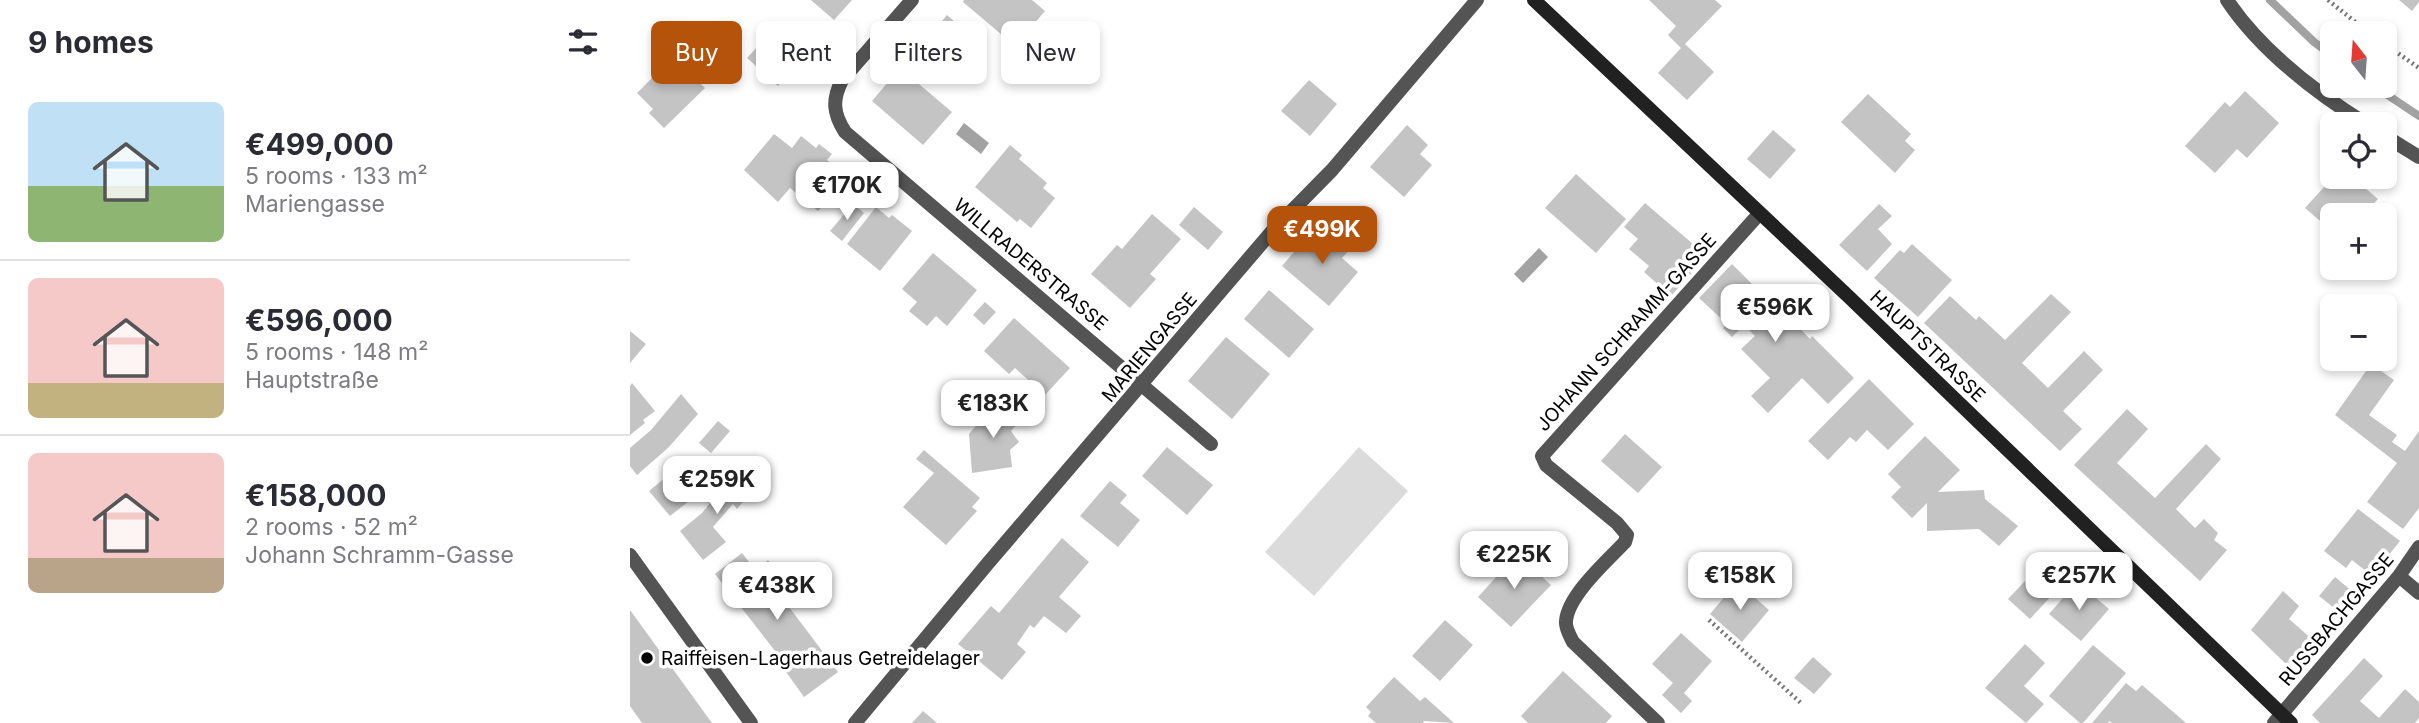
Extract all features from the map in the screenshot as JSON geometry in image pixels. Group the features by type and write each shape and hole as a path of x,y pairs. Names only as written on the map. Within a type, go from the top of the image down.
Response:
{"main road":[{"name":"HAUPTSTRASSE","path":"1534,0 1849,297 2282,720"}],"street":[{"name":"WILLRADERSTRASSE","path":"912,0 842,80 835,94 834,107 836,118 845,132 1211,444"},
{"name":"MARIENGASSE","path":"855,723 1274,229 1332,170 1477,0"},
{"path":"2227,0 2259,40 2296,74 2350,112"},
{"path":"2397,143 2419,157"},
{"name":"JOHANN SCHRAMM-GASSE","path":"1658,723 1573,642 1566,621 1574,599 1625,542 1627,535 1617,523 1546,464 1542,456 1759,214"},
{"name":"RUSSBACHGASSE","path":"2282,720 2399,576 2419,547"},
{"path":"630,555 751,723"},
{"path":"2399,576 2419,593"}],"path":[{"path":"2328,0 2354,21"},
{"path":"2398,53 2419,68"},
{"path":"1709,620 1802,704"}],"shaded area":[{"path":"964,123 989,143 981,154 956,134"},
{"path":"1539,248 1548,257 1523,283 1514,274"},
{"path":"1359,447 1408,491 1314,596 1265,552"}],"building":[{"path":"811,0 852,0 834,20"},
{"path":"1032,0 1045,11 1036,21 1001,21 1001,34 963,2"},
{"path":"1649,0 1715,0 1722,6 1685,44 1714,72 1687,100 1658,73 1681,48 1668,35 1676,26"},
{"path":"2399,0 2419,0 2419,2 2412,11"},
{"path":"947,15 954,21 942,21"},
{"path":"756,48 756,66 747,58"},
{"path":"651,79 651,84 701,84 705,88 664,128 649,113 653,109 637,93"},
{"path":"1309,80 1337,104 1310,136 1281,111"},
{"path":"886,84 919,84 952,112 923,145 872,101"},
{"path":"2245,91 2279,123 2247,158 2237,149 2215,173 2185,146 2225,102 2230,107"},
{"path":"1868,94 1911,134 1905,141 1915,150 1895,173 1841,122"},
{"path":"1407,125 1428,145 1420,154 1432,165 1404,197 1370,167"},
{"path":"1773,130 1796,150 1770,179 1747,159"},
{"path":"774,134 792,148 801,136 816,148 819,144 832,154 827,160 841,171 833,183 840,188 818,211 790,188 778,202 744,170"},
{"path":"1010,145 1022,155 1019,159 1047,183 1043,188 1055,198 1031,228 1020,219 1017,222 975,187"},
{"path":"1576,174 1626,219 1596,253 1545,208"},
{"path":"2322,189 2366,189 2378,199 2374,203 2320,203 2320,221 2305,208"},
{"path":"1645,203 1707,256 1671,296 1644,272 1649,266 1629,249 1638,239 1624,227"},
{"path":"853,204 864,213 842,241 830,231"},
{"path":"1879,204 1892,216 1878,229 1892,244 1867,271 1839,245"},
{"path":"876,207 889,218 892,215 912,231 880,271 847,244"},
{"path":"1194,207 1223,232 1208,250 1179,225"},
{"path":"1152,214 1181,239 1150,274 1156,279 1130,308 1091,274 1117,245 1122,249"},
{"path":"1326,229 1349,250 1342,258 1358,272 1329,306 1282,266 1311,232 1318,238"},
{"path":"1912,244 1952,280 1918,317 1874,278 1900,250 1904,253"},
{"path":"933,253 977,290 947,326 936,316 927,326 909,311 917,302 902,289"},
{"path":"1732,264 1755,287 1744,299 1748,303 1741,309 1751,318 1771,298 1810,339 1812,336 1854,378 1828,404 1802,378 1768,413 1751,396 1770,378 1741,349 1755,336 1744,325 1732,337 1723,328 1727,324 1699,298"},
{"path":"1269,290 1314,329 1289,358 1244,319"},
{"path":"2051,294 2071,312 2022,363 2048,388 2084,351 2103,370 2063,411 2082,429 2060,451 1924,323 1950,296 1976,320 1979,316 2005,340"},
{"path":"985,302 996,312 984,325 973,315"},
{"path":"1014,318 1070,368 1045,395 1015,368 1009,374 984,351"},
{"path":"630,331 646,344 630,363"},
{"path":"1226,337 1270,374 1232,419 1188,381"},
{"path":"2366,371 2381,371 2394,380 2369,415 2397,435 2392,442 2405,451 2419,431 2419,508 2403,529 2367,502 2397,463 2335,415"},
{"path":"1869,379 1914,424 1888,450 1867,430 1856,442 1850,437 1828,460 1808,441"},
{"path":"632,383 655,411 630,435 630,386"},
{"path":"681,394 698,414 668,448 637,475 630,466 630,448 651,430"},
{"path":"997,401 1020,421 1011,431 1019,442 1010,450 1012,467 972,473 969,434"},
{"path":"2127,409 2148,429 2117,463 2155,498 2206,444 2221,459 2176,509 2195,528 2204,519 2218,533 2214,540 2227,550 2200,581 2074,465"},
{"path":"718,421 730,431 711,453 699,443"},
{"path":"1625,434 1662,467 1638,493 1601,461"},
{"path":"1925,436 1960,470 1938,492 1984,490 1985,499 2018,526 1999,546 1979,529 1927,531 1927,503 1912,518 1891,497 1901,487 1888,474"},
{"path":"1167,447 1213,485 1187,515 1142,476"},
{"path":"924,450 980,498 972,507 977,511 946,545 903,507 934,473 916,459"},
{"path":"677,468 698,494 670,516 649,491"},
{"path":"737,470 756,486 737,509 733,504 713,527 726,542 703,560 680,531 702,513"},
{"path":"1110,481 1127,495 1120,503 1140,520 1118,547 1080,516"},
{"path":"2358,509 2400,541 2372,576 2352,560 2346,568 2324,551"},
{"path":"1062,538 1089,562 1059,597 1081,616 1066,633 1044,616 1034,628 1030,625 1017,644 1026,652 1002,680 958,644 991,606 999,613"},
{"path":"742,553 757,572 768,560 787,584 777,591 838,672 804,697 776,658 779,656 715,574"},
{"path":"1517,554 1551,585 1511,627 1478,597"},
{"path":"2045,560 2066,580 2030,619 2008,599"},
{"path":"2335,577 2353,592 2338,611 2319,596"},
{"path":"1737,582 1769,610 1742,642 1710,614"},
{"path":"2077,582 2109,609 2081,641 2049,614"},
{"path":"2283,591 2299,606 2289,619 2313,640 2291,669 2251,630"},
{"name":"Raiffeisen-Lagerhaus Getreidelager","path":"630,610 712,723 642,723 630,706"},
{"path":"1445,620 1473,645 1440,681 1412,656"},
{"path":"1681,633 1712,661 1684,693 1692,701 1681,713 1662,695 1673,683 1652,664"},
{"path":"2025,644 2045,663 2024,686 2044,704 2026,723 1985,688"},
{"path":"2093,645 2126,673 2083,723 2080,723 2049,696"},
{"path":"1813,657 1832,674 1814,694 1794,678"},
{"path":"2364,658 2383,676 2360,701 2379,718 2405,689 2419,702 2419,718 2415,723 2320,723 2312,715"},
{"path":"1563,671 1612,716 1606,723 1528,723 1521,716"},
{"path":"1394,677 1420,701 1425,697 1454,723 1376,723 1368,716 1371,712 1366,707"},
{"path":"2126,683 2136,691 2142,685 2186,723 2092,723"},
{"path":"923,711 937,723 912,723"}],"waterway":[{"path":"2270,0 2320,46"},
{"path":"2392,98 2419,116"}],"place":[{"name":"Raiffeisen-Lagerhaus Getreidelager","path":"647,658"}]}
